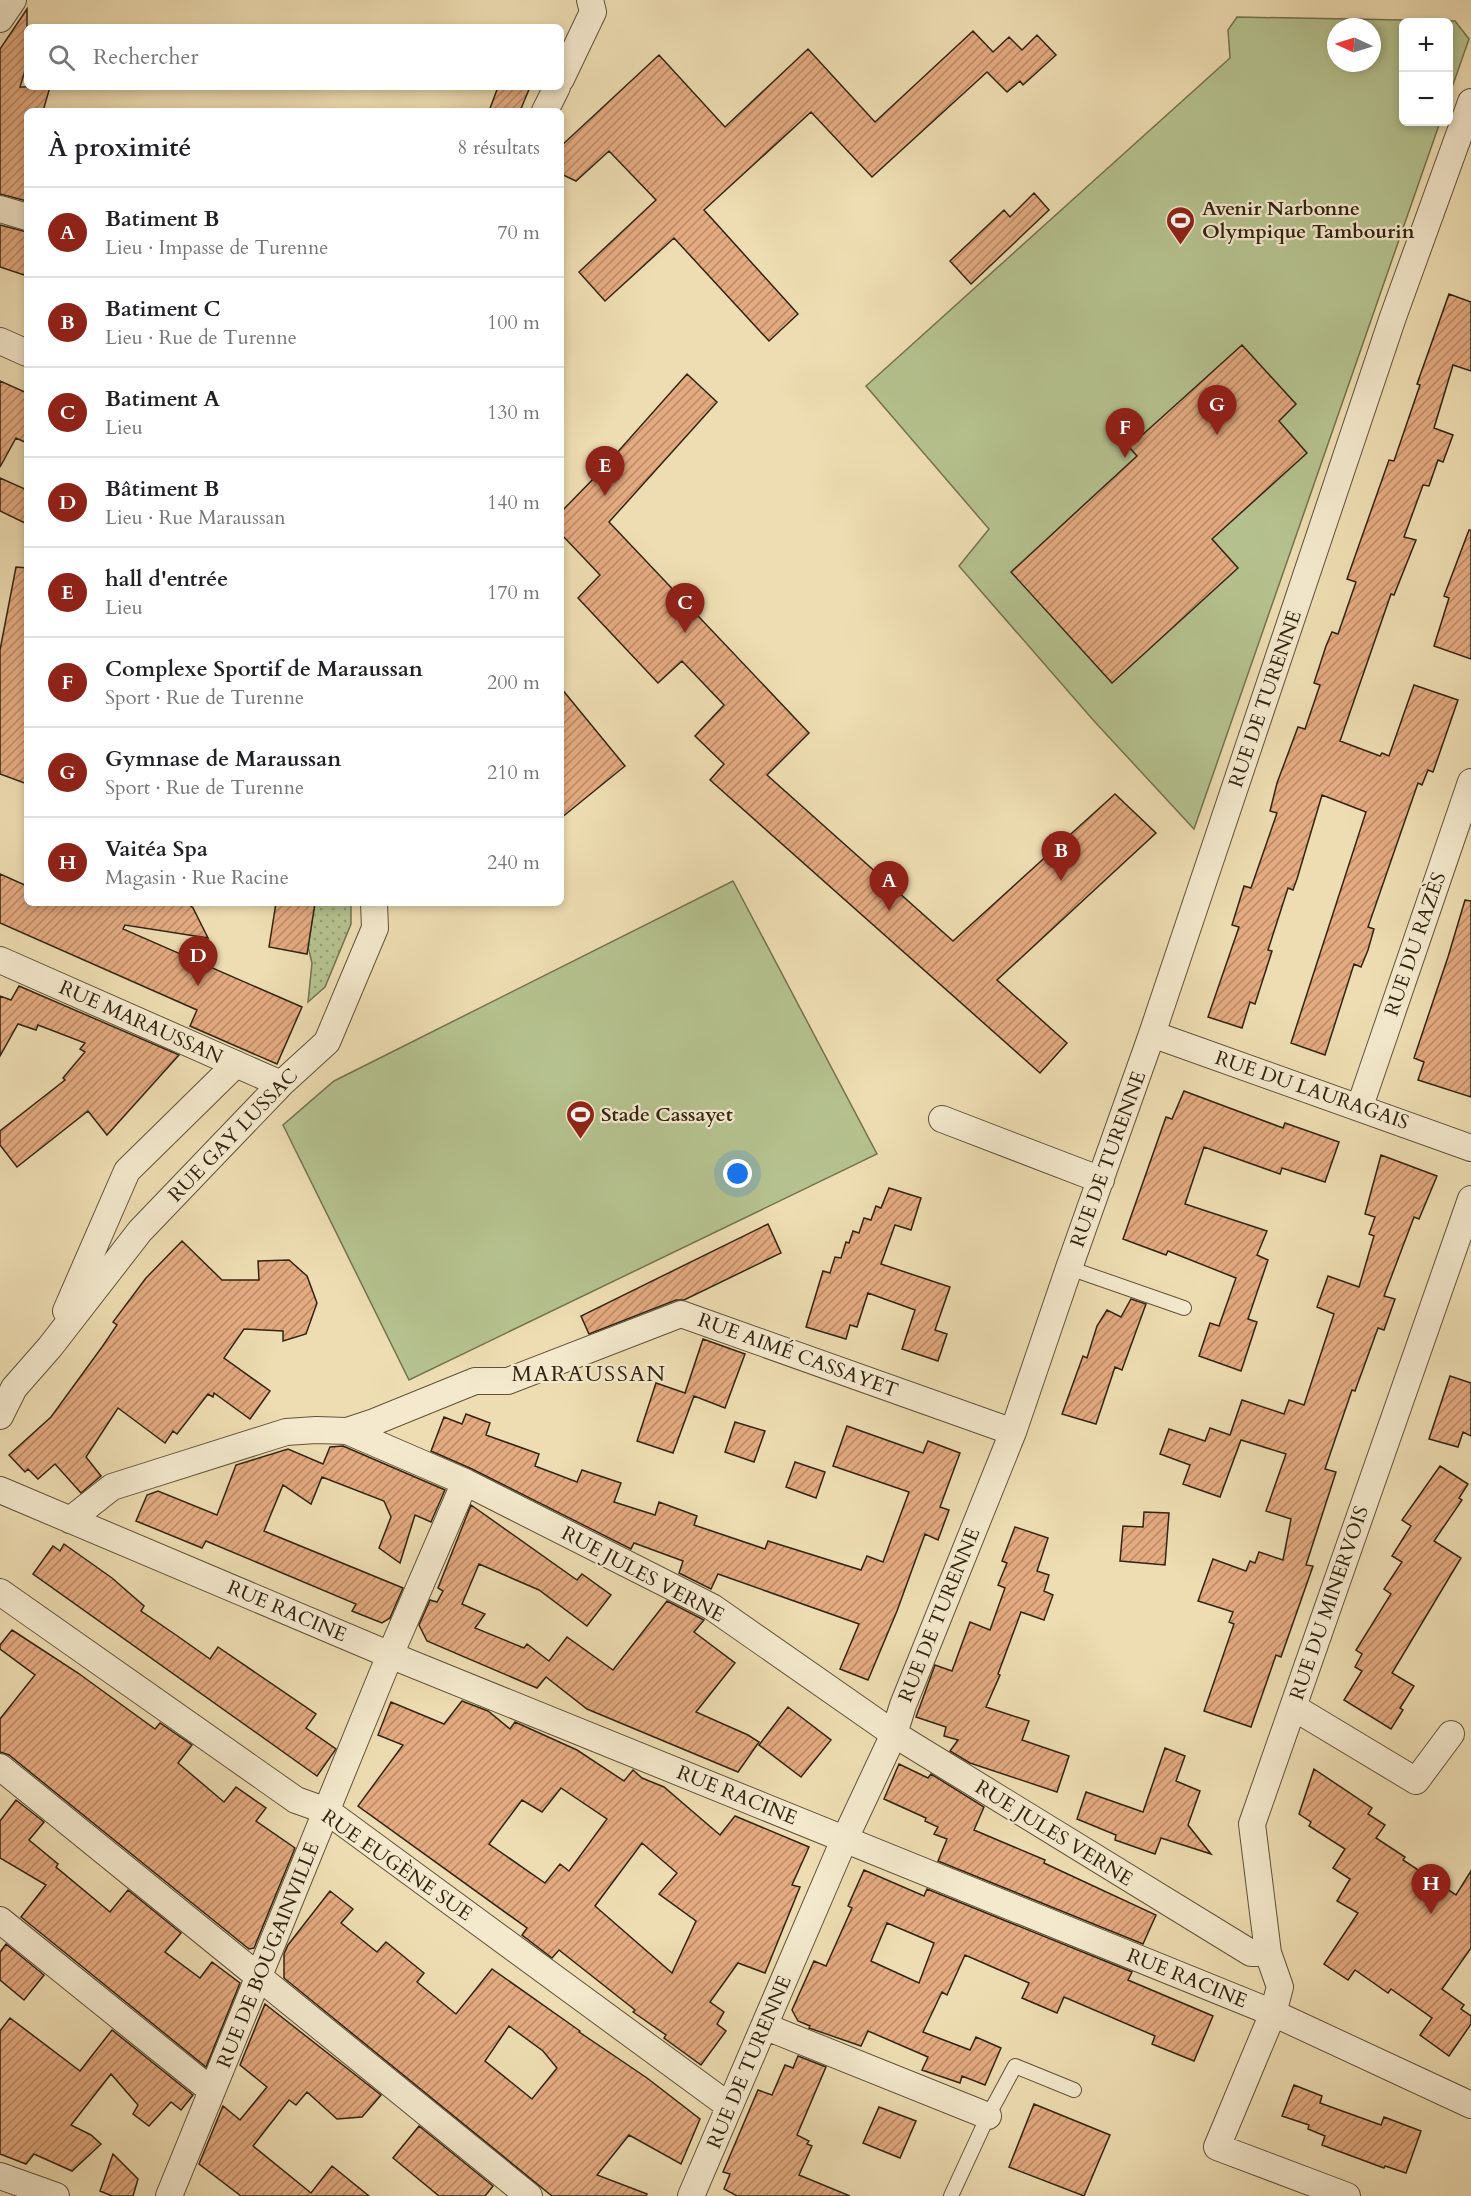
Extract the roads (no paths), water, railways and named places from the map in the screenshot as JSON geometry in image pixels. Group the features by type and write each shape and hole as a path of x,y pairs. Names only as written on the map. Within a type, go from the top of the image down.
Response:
{"street":[{"path":"0,19 13,0"},
{"path":"564,73 593,12 590,0"},
{"path":"546,108 556,90"},
{"name":"RUE DE TURENNE","path":"691,2196 844,1839 894,1734 903,1705 1013,1432 1152,1034 1393,317 1471,102"},
{"path":"0,209 24,216"},
{"path":"0,340 24,352"},
{"name":"RUE DU RAZÈS","path":"1360,1107 1471,782"},
{"name":"RUE GAY LUSSAC","path":"0,1416 14,1388 50,1347 140,1231 281,1084 327,1042 375,928 374,906"},
{"name":"RUE MARAUSSAN","path":"0,960 281,1084"},
{"name":"RUE DU LAURAGAIS","path":"1152,1034 1471,1148"},
{"name":"RUE GAY LUSSAC","path":"50,1347 127,1171 236,1064"},
{"path":"942,1119 1101,1180"},
{"name":"RUE DU MINERVOIS","path":"1347,2196 1217,2147 1274,2013 1280,1987 1268,1953 1252,1824 1471,1199"},
{"name":"RUE AIMÉ CASSAYET","path":"347,1431 475,1381 508,1381 681,1314 1013,1432"},
{"name":"RUE JULES VERNE","path":"70,1520 112,1487 242,1445 286,1432 347,1431 465,1482 712,1607 894,1734 1251,1953 1268,1953"},
{"name":"RUE DE BOUGAINVILLE","path":"169,2196 390,1654 465,1482"},
{"name":"RUE RACINE","path":"0,1490 390,1654 1274,2013 1471,2105"},
{"name":"RUE EUGÈNE SUE","path":"0,1592 296,1800 327,1812 729,2106"},
{"path":"1293,1707 1416,1780 1451,1734"},
{"path":"0,1767 529,2196"},
{"path":"0,1920 212,2091"},
{"path":"764,2025 988,2116"},
{"path":"0,2176 27,2191 56,2196"}],"lane":[{"path":"1069,1268 1184,1308"},
{"path":"951,2196 988,2116 1015,2067 1074,2090"}],"place":[{"name":"Avenir Narbonne Olympique Tambourin","path":"1181,246"},
{"name":"Gymnase de Maraussan","path":"1217,435"},
{"name":"Complexe Sportif de Maraussan","path":"1125,458"},
{"name":"hall d'entrée","path":"605,496"},
{"name":"Batiment A","path":"685,633"},
{"name":"Batiment C","path":"1061,881"},
{"name":"Batiment B","path":"889,911"},
{"name":"Bâtiment B","path":"198,986"},
{"name":"Stade Cassayet","path":"580,1140"},
{"name":"Vaitéa Spa","path":"1431,1914"}],"district":[{"name":"MARAUSSAN","path":"589,1374"}]}
